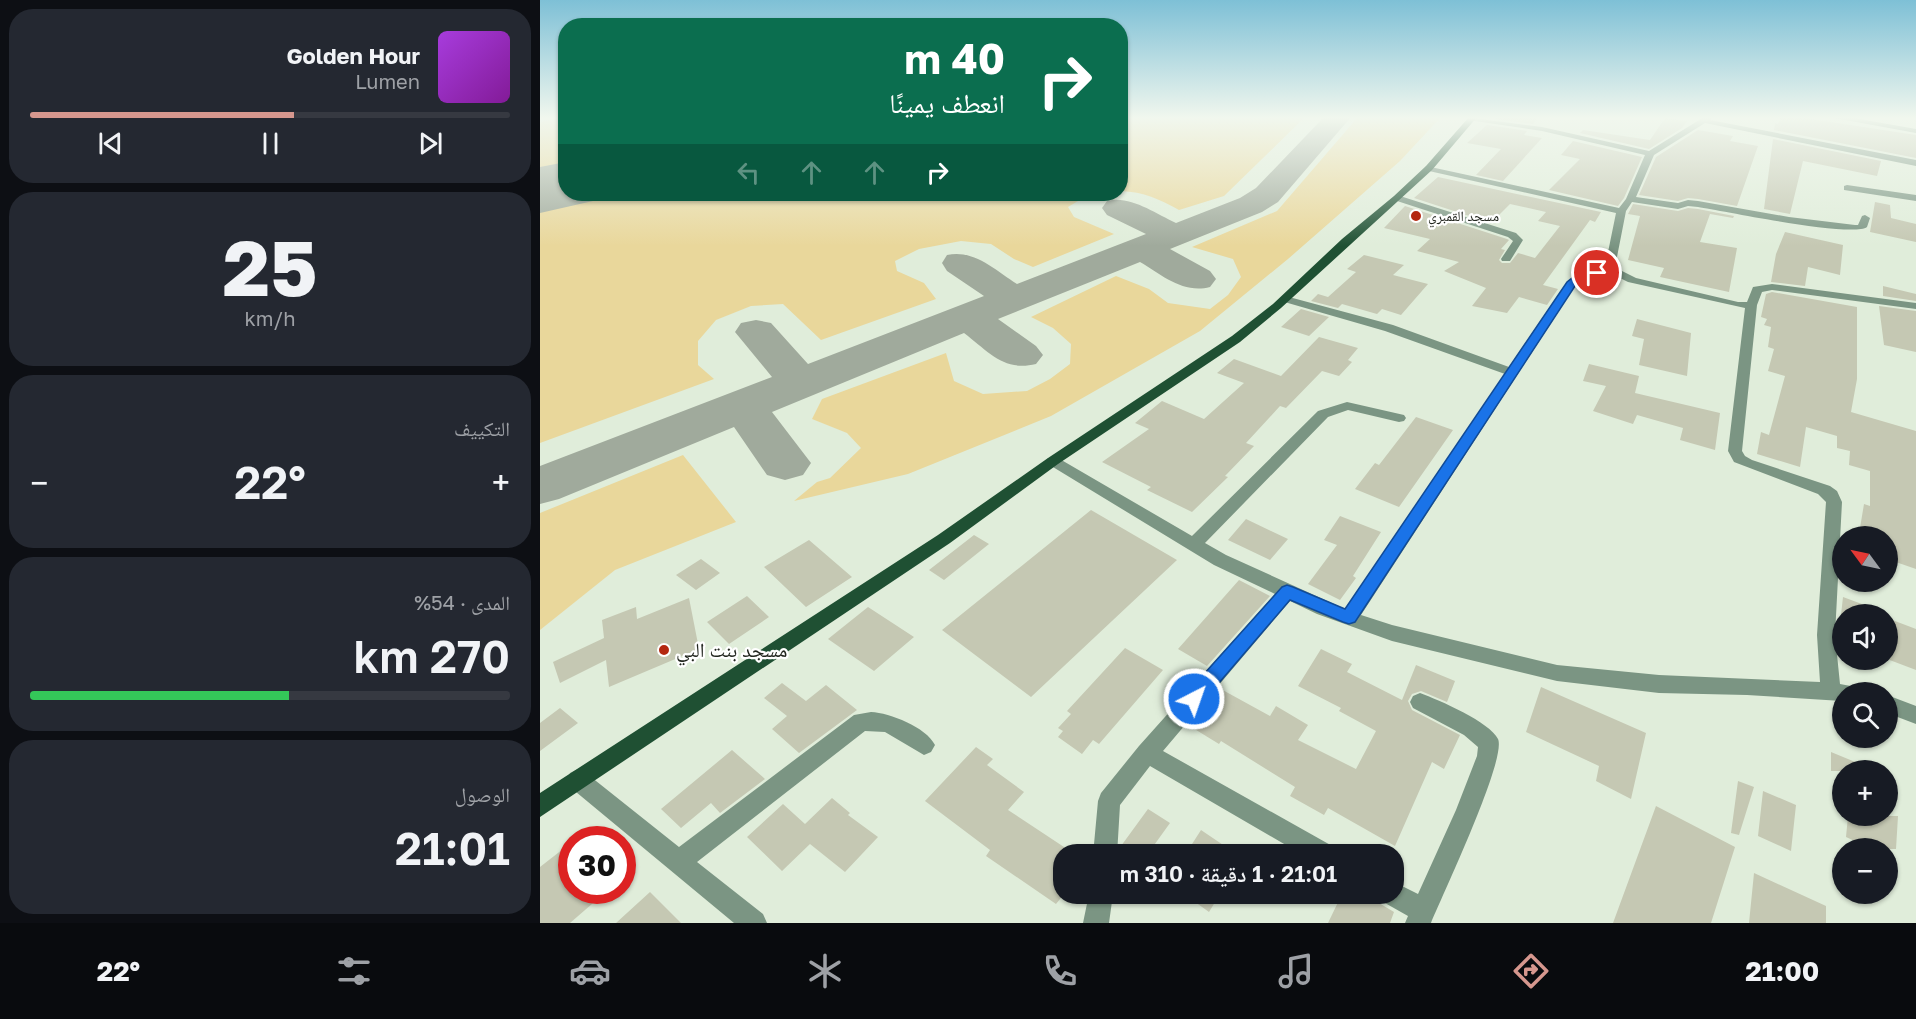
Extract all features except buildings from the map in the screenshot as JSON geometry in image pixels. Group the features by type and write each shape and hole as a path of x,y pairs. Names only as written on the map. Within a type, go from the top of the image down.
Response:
{"main road":[{"path":"540,806 944,539 1053,461 1236,339 1285,299 1436,160"}],"street":[{"path":"1613,271 1611,262 1621,211 1630,199 1647,160"},
{"path":"1429,168 1621,211"},
{"path":"1847,188 1916,198"},
{"path":"1397,198 1512,235 1518,240 1506,258"},
{"path":"1630,199 1678,206 1688,203 1698,204 1789,220 1856,228 1862,227 1865,218"},
{"path":"1349,618 1571,284 1581,276 1613,271 1632,280 1711,300 1751,305"},
{"path":"1838,682 1826,635 1834,502 1831,495 1824,490 1747,463 1739,459 1735,451 1751,305 1757,289 1772,286 1916,306"},
{"path":"1285,299 1389,328 1512,372"},
{"path":"1194,544 1323,414 1347,406 1399,418"},
{"path":"1053,461 1220,560 1287,592 1392,633 1557,673 1659,684 1832,692"},
{"path":"1105,844 1109,801 1147,753 1287,592"},
{"path":"1404,903 1420,917 1466,814 1488,756 1489,743 1471,728 1420,702"},
{"path":"1898,708 1916,715"},
{"path":"679,861 861,722 876,719 887,722 924,745"},
{"path":"1147,753 1307,844"},
{"path":"578,780 679,861 749,922"},
{"path":"1096,923 1099,904"}],"shaded area":[{"path":"540,160 558,160 558,165 540,169"},
{"path":"1128,160 1261,160 1224,196 1179,210 1137,193 1128,192"},
{"path":"1321,160 1401,160 1288,259 1200,331 1051,416 908,474 794,501 817,482 830,478 861,448 847,433 812,419 822,399 946,353 954,381 983,394 1027,391 1050,379 1070,364 1071,344 1053,328 1031,317 1116,276 1149,289 1168,303 1210,309 1228,295 1241,277 1233,259 1192,247 1277,211"},
{"path":"577,201 1078,201 1068,207 1074,217 1114,234 1033,267 1014,259 991,244 961,241 919,249 895,261 897,271 924,283 936,299 821,340 783,304 751,306 716,320 698,341 698,365 714,379 540,443 540,209"},
{"path":"683,455 736,522 615,570 540,630 540,513"}],"taxiway":[{"path":"1141,248 1251,205 1267,195 1299,160"},
{"path":"1118,208 1174,235"},
{"path":"1014,299 1141,248"},
{"path":"1141,248 1197,279"},
{"path":"960,263 1014,299"},
{"path":"801,383 1014,299"},
{"path":"968,317 1021,355"},
{"path":"756,332 801,383"},
{"path":"540,486 801,383"},
{"path":"743,406 785,463"}],"runway":[{"path":"540,190 558,187"}],"place":[{"name":"مسجد القمبري","path":"1416,216"},
{"name":"مسجد بنت البي","path":"664,650"}],"route":[{"path":"1194,699 1287,592 1349,618 1571,284 1581,276 1597,273"}]}
